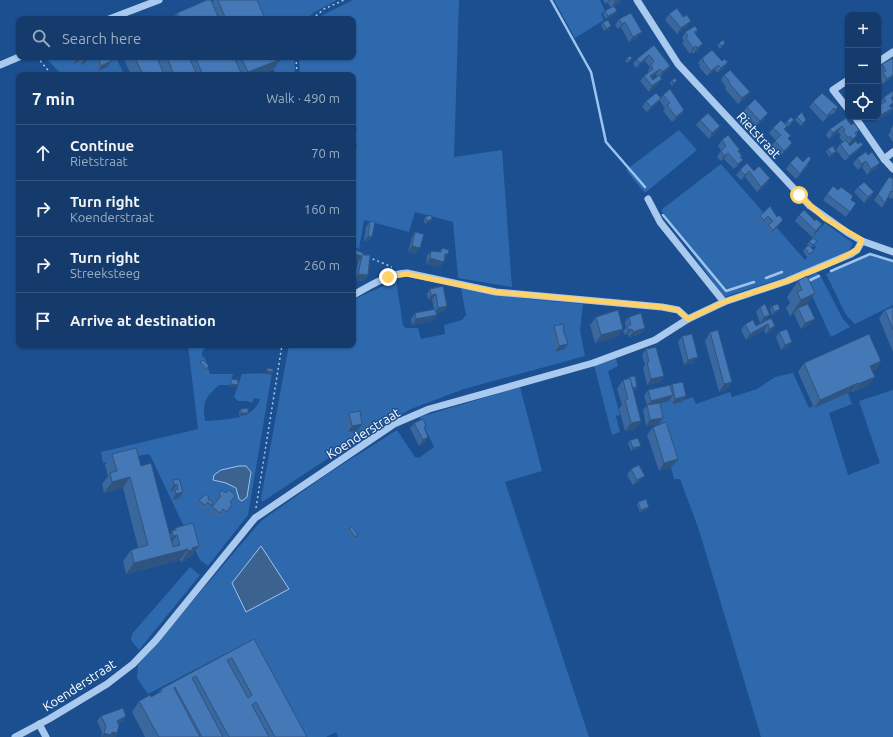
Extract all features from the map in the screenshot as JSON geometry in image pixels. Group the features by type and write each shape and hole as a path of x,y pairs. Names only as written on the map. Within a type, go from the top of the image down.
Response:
{"street":[{"path":"117,16 159,0"},
{"name":"Rietstraat","path":"637,0 678,64 738,131 810,206 824,218 862,240 893,252"},
{"path":"881,60 893,52"},
{"path":"0,64 16,58"},
{"path":"845,82 833,90 845,104"},
{"path":"857,120 884,159 893,169"},
{"path":"884,159 893,152"},
{"path":"648,199 660,222 724,302"},
{"name":"Koenderstraat","path":"15,737 107,684 133,664 156,640 255,518 394,424 429,409 593,364 655,340 688,319 724,302 787,281 836,261 857,250 862,240"},
{"path":"356,293 388,277 407,274 496,292 662,307 678,310 688,319"},
{"path":"39,724 46,737"}],"path":[{"path":"316,16 324,9 344,0"},
{"path":"40,60 50,72"},
{"path":"296,60 297,72"},
{"path":"366,256 393,268"},
{"path":"255,518 282,348"}],"shaded area":[{"path":"246,0 337,0 310,16 253,16"},
{"path":"353,0 459,0 454,157 502,150 512,287 458,278 453,222 415,212 409,232 364,220 359,249 356,248 356,72 300,72 299,60 356,60 356,16 321,16"},
{"path":"554,0 600,0 605,11 601,14 604,20 575,38"},
{"path":"48,60 117,60 123,72 59,72"},
{"path":"270,60 294,60 295,72 275,72"},
{"path":"679,130 697,150 645,193 626,170"},
{"path":"721,164 805,260 816,247 811,242 812,237 825,223 853,243 849,251 814,268 724,297 661,210"},
{"path":"870,254 893,261 893,305 855,324 846,315 826,274"},
{"path":"816,273 820,275 843,319 850,327 831,337 803,276 809,277"},
{"path":"396,280 403,325 406,328 418,328 421,339 445,334 444,325 462,320 466,315 461,288 528,299 583,304 580,331 585,356 464,389 411,409 362,436 262,502 261,498 288,348 356,348 356,299"},
{"path":"188,348 205,348 202,352 202,356 205,358 210,374 233,374 230,385 219,385 210,393 204,405 205,421 237,418 251,411 260,399 254,398 252,403 247,401 238,401 234,397 242,374 272,373 248,515 208,566 200,560 150,455 148,454 103,463 101,452 198,429","holes":["214,475 251,478 238,497 236,489 233,486 214,481"]},
{"path":"616,358 618,366 608,371 620,415 616,416 620,432 612,435 594,365"},
{"path":"793,373 809,408 847,391 852,404 829,413 848,475 880,463 859,401 893,390 893,737 761,737 699,530 680,479 674,479 654,404 671,398 672,404 693,397 696,404 730,392 732,397 757,389 775,377"},
{"path":"520,387 542,471 505,482 589,737 338,737 336,732 326,737 306,737 282,713 244,644 148,694 137,678 138,665 261,521 329,473 397,430 415,457 419,458 434,447 420,417"},
{"path":"246,466 251,472 247,497 242,501 239,499 236,488 226,483 213,480 214,475 221,470"},
{"path":"261,546 289,589 246,612 232,583"},
{"path":"190,567 200,575 139,650 131,640 132,634"}],"building":[{"path":"207,0 211,0 218,16 178,16 177,13"},
{"path":"218,0 257,0 264,16 225,16"},
{"path":"614,6 617,11 608,16 605,11"},
{"path":"677,8 683,17 687,15 691,21 681,28 669,14"},
{"path":"631,13 642,32 633,37 625,22 622,24 619,19"},
{"path":"608,20 611,26 606,29 603,22"},
{"path":"695,26 698,30 694,32 703,44 697,48 696,46 693,48 686,38 688,36 685,32"},
{"path":"723,40 725,43 722,46 719,43"},
{"path":"654,45 670,66 662,72 660,69 650,76 653,80 659,75 662,79 652,86 644,76 653,69 651,65 654,61 649,55 640,63 637,59"},
{"path":"712,50 722,61 724,59 728,62 721,68 718,65 711,71 702,58"},
{"path":"630,56 632,58 629,61 627,58"},
{"path":"893,58 893,75 887,79 883,72 886,71 882,64"},
{"path":"99,60 110,60 111,61 101,66"},
{"path":"136,60 158,60 163,72 142,72"},
{"path":"168,60 190,60 196,72 173,72"},
{"path":"196,60 235,60 241,72 202,72"},
{"path":"242,60 278,60 248,72"},
{"path":"730,70 750,92 742,98 724,75"},
{"path":"675,78 677,81 673,83 672,80"},
{"path":"670,89 684,110 676,117 667,105 670,103 663,95"},
{"path":"893,91 893,96 891,98 893,103 889,106 893,108 881,115 881,104 886,101 884,97"},
{"path":"656,93 661,98 651,107 646,101"},
{"path":"822,93 838,107 835,110 834,108 827,116 813,102"},
{"path":"755,99 768,113 760,121 747,107"},
{"path":"802,112 806,120 803,123 797,117"},
{"path":"708,113 720,126 712,133 700,120"},
{"path":"791,117 794,120 789,124 787,121"},
{"path":"845,119 851,125 854,123 859,130 855,133 857,136 852,139 850,136 848,138 843,131 845,130 842,126 833,133 830,129"},
{"path":"781,120 787,126 784,129 791,136 788,138 792,143 784,151 775,141 781,135 773,128"},
{"path":"728,135 740,150 738,151 743,160 738,164 728,153 724,156 721,151 726,146 722,140"},
{"path":"846,140 850,146 856,141 858,144 861,142 863,145 849,156 840,144"},
{"path":"833,146 836,152 831,154 828,149"},
{"path":"866,152 868,155 872,152 880,163 871,169 866,161 862,164 857,158"},
{"path":"797,156 803,162 809,156 811,159 800,174 790,163"},
{"path":"747,163 754,171 759,166 770,178 761,187 749,171 745,175 740,170"},
{"path":"889,177 893,179 893,192 891,191 885,203 878,194"},
{"path":"864,182 874,192 868,197 858,187"},
{"path":"833,186 838,190 841,187 853,196 851,200 856,203 850,212 827,194"},
{"path":"770,206 777,217 779,215 783,220 773,230 768,225 773,221 768,216 764,220 760,216"},
{"path":"804,210 815,221 816,219 822,224 816,231 799,215"},
{"path":"431,215 432,219 427,221 425,217"},
{"path":"370,221 375,222 372,237 368,236"},
{"path":"415,232 424,234 420,248 412,246"},
{"path":"813,238 817,241 813,245 809,242"},
{"path":"809,245 814,251 809,254 805,248"},
{"path":"442,248 449,250 448,254 445,254 444,262 430,258 431,251 441,252"},
{"path":"356,250 363,253 363,255 370,255 368,275 358,274 362,256 356,254"},
{"path":"807,276 815,293 801,300 797,292 802,290 798,281"},
{"path":"443,286 447,306 438,308 436,294 431,295 430,289"},
{"path":"765,304 770,315 764,317 760,307"},
{"path":"778,304 780,309 774,312 772,306"},
{"path":"808,304 815,319 805,323 798,308"},
{"path":"893,307 893,330 885,310"},
{"path":"435,309 437,315 416,319 415,313"},
{"path":"618,310 623,329 601,335 596,317"},
{"path":"641,313 645,328 633,332 632,329 629,330 627,326 631,325 629,317"},
{"path":"771,318 775,326 769,329 768,324 750,334 745,324 753,320 756,326"},
{"path":"563,324 563,330 568,344 559,346 554,326"},
{"path":"787,329 792,342 785,345 779,332"},
{"path":"718,330 732,382 724,384 710,332"},
{"path":"692,334 698,357 688,360 682,336"},
{"path":"869,334 881,361 870,366 875,377 820,400 804,363"},
{"path":"656,347 664,376 651,379 646,349"},
{"path":"203,360 209,366 206,369 200,362"},
{"path":"267,368 273,369 273,372 267,371"},
{"path":"635,376 637,387 632,388 629,377"},
{"path":"630,378 641,421 631,423 625,400 628,399 623,380"},
{"path":"231,379 238,380 238,385 231,384"},
{"path":"683,382 686,396 675,399 672,384"},
{"path":"670,385 673,395 651,401 648,390"},
{"path":"660,403 663,418 650,420 647,405"},
{"path":"248,408 248,413 241,413 241,409"},
{"path":"360,411 362,424 352,426 349,413"},
{"path":"423,419 428,437 423,440 414,423"},
{"path":"666,422 678,459 664,463 653,427"},
{"path":"638,438 641,446 633,448 630,440"},
{"path":"136,448 141,466 151,463 173,547 180,545 177,535 173,536 172,531 176,530 175,528 193,523 199,546 192,548 193,550 188,551 188,549 134,563 131,550 148,545 130,477 112,482 110,473 117,471 112,454"},
{"path":"639,465 645,476 637,480 631,469"},
{"path":"179,479 183,492 176,494 175,490 178,489 177,484 174,485 173,480"},
{"path":"222,490 226,493 228,490 235,496 230,502 232,504 227,512 223,509 220,513 212,507 221,496 219,494"},
{"path":"205,494 209,497 208,499 213,502 211,505 208,502 205,505 199,501"},
{"path":"646,499 649,507 641,510 638,502"},
{"path":"352,527 358,535 355,537 349,529"},
{"path":"254,639 307,737 275,737 256,702 252,705 269,737 229,737 196,676 192,678 223,737 202,737 175,687 174,688 200,737 159,737 139,701 162,691 161,689","holes":["232,658 252,695 248,698 227,660"]},
{"path":"123,708 126,716 117,721 119,725 117,733 112,732 111,735 104,733 106,726 101,716"}],"waterway":[{"path":"551,0 591,72 606,142 645,187"},
{"path":"663,215 726,291 754,282"},
{"path":"831,271 870,254 893,261"},
{"path":"766,278 782,272"},
{"path":"806,282 819,276"}],"route":[{"path":"388,277 397,274 407,274 496,292 578,301 662,307 678,310 688,319 724,302 787,281 836,261 857,250 862,240 824,218 799,195"}]}
